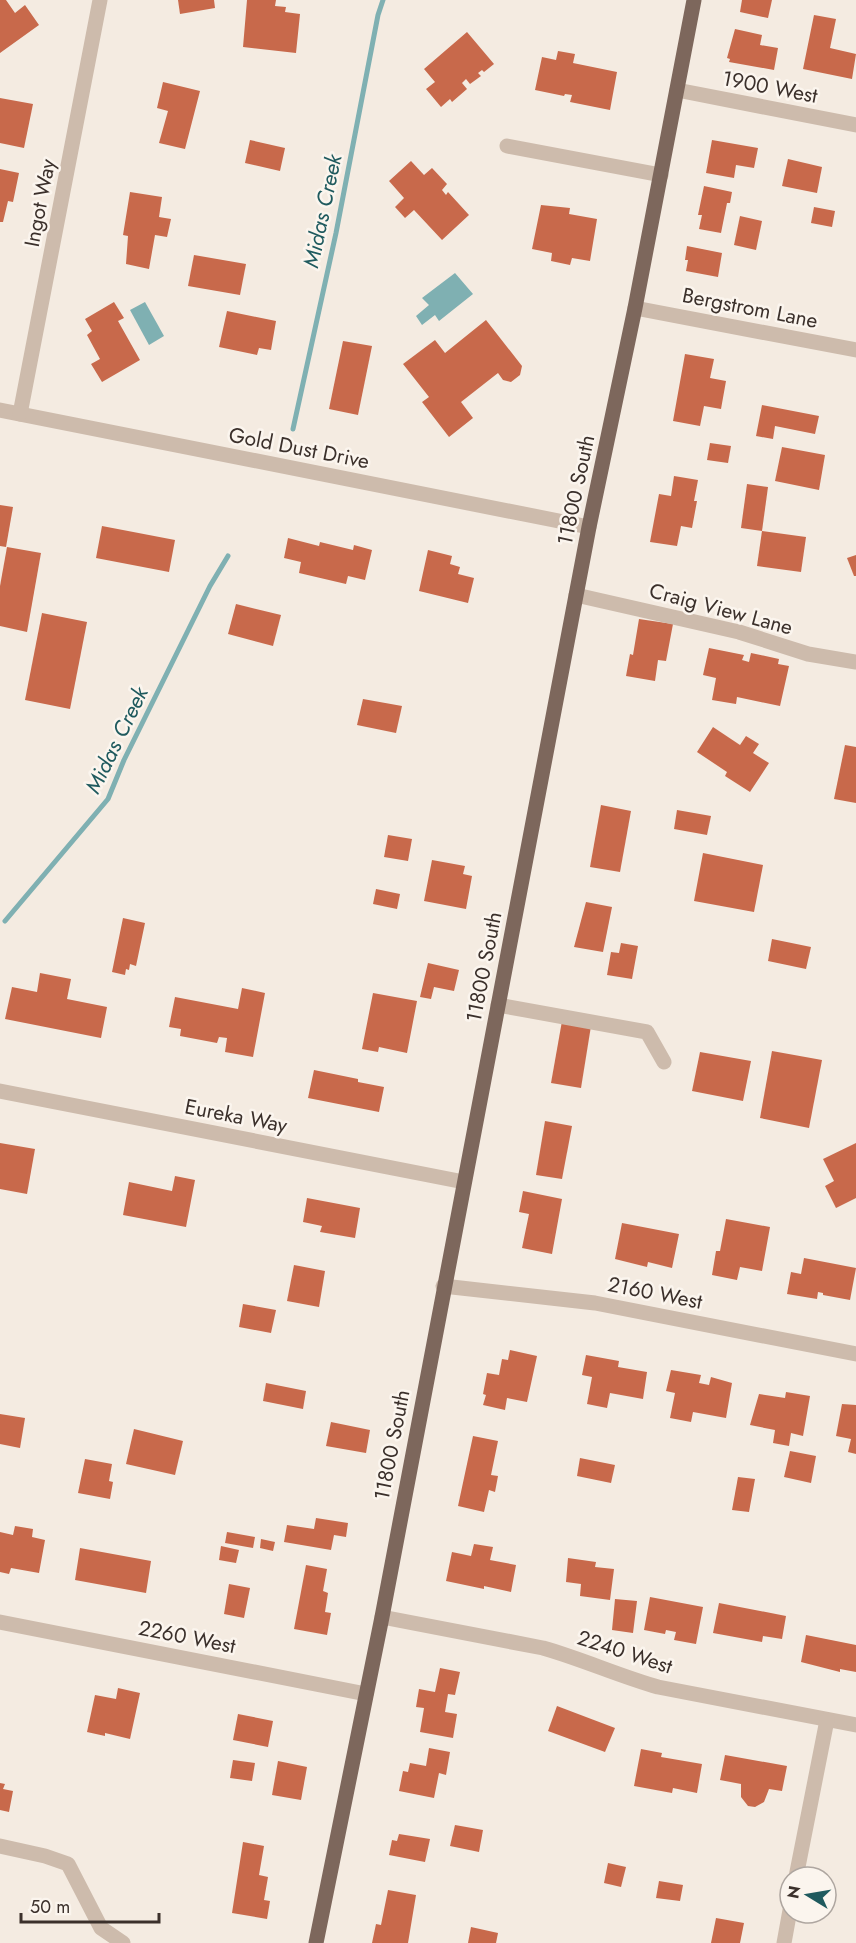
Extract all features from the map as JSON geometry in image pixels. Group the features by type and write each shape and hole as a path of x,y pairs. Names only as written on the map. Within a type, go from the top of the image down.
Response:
{"main road":[{"name":"11800 South","path":"316,1943 382,1617 576,595 635,308 694,0"}],"street":[{"name":"Ingot Way","path":"20,414 100,0"},
{"name":"1900 West","path":"677,90 856,125"},
{"path":"507,146 661,175"},
{"name":"Bergstrom Lane","path":"635,308 856,350"},
{"name":"Gold Dust Drive","path":"0,410 590,526"},
{"name":"Craig View Lane","path":"576,595 738,632 808,654 856,662"},
{"path":"498,1005 647,1032 664,1062"},
{"name":"Eureka Way","path":"0,1091 464,1182"},
{"name":"2160 West","path":"443,1286 595,1303 856,1354"},
{"name":"2240 West","path":"382,1617 543,1648 658,1687 856,1725"},
{"name":"2260 West","path":"0,1622 366,1694"},
{"path":"798,1865 827,1720"},
{"path":"0,1846 68,1864 101,1928 123,1943"},
{"path":"783,1943 787,1925"}],"water":[{"path":"455,273 473,294 439,321 435,315 422,325 416,316 429,305 422,298"},
{"path":"145,302 164,336 149,345 130,310"}],"building":[{"path":"0,0 6,0 15,13 25,5 39,25 0,53"},
{"path":"178,0 214,0 215,8 180,14"},
{"path":"247,0 276,0 275,6 286,7 285,12 300,14 296,53 243,47"},
{"path":"742,0 772,0 768,18 740,12"},
{"path":"814,15 836,19 830,48 856,54 852,79 803,69"},
{"path":"735,29 762,35 760,45 778,48 774,70 729,62 730,59 727,58"},
{"path":"467,32 494,64 484,72 482,70 478,73 481,76 470,84 466,79 462,83 467,89 452,102 450,99 441,107 426,89 435,82 424,69"},
{"path":"558,51 575,54 573,63 617,72 610,110 570,102 572,95 565,94 564,96 535,90 542,57 556,60"},
{"path":"163,82 200,91 185,149 159,143 168,111 157,108"},
{"path":"0,98 33,104 24,148 0,143"},
{"path":"250,140 285,148 280,171 245,163"},
{"path":"712,140 758,148 754,168 736,165 734,178 706,173"},
{"path":"788,159 822,167 817,193 782,186"},
{"path":"411,161 424,175 432,168 447,184 442,190 446,195 448,192 469,215 442,240 414,210 405,218 395,207 404,198 389,181"},
{"path":"0,169 19,173 13,202 8,201 3,222 0,222"},
{"path":"704,186 732,192 730,203 727,203 721,233 699,229 702,215 698,215"},
{"path":"130,192 162,197 159,217 171,219 167,237 155,235 149,269 126,264 128,236 123,235"},
{"path":"541,205 570,208 569,214 597,219 590,261 572,258 570,265 551,261 552,253 532,249"},
{"path":"814,207 835,211 832,227 811,223"},
{"path":"740,216 762,221 756,250 734,245"},
{"path":"687,246 722,253 718,277 686,271"},
{"path":"194,255 246,264 240,295 188,286"},
{"path":"114,302 124,318 118,321 140,360 102,382 91,364 100,359 87,335 92,331 85,319"},
{"path":"227,311 276,321 271,350 259,348 257,355 219,347"},
{"path":"486,320 522,366 520,375 511,382 503,380 498,373 461,402 473,418 449,437 422,402 429,397 403,364 435,340 445,353"},
{"path":"343,341 372,346 358,415 329,409"},
{"path":"685,354 714,359 710,378 726,381 721,409 704,406 700,426 673,421"},
{"path":"762,405 819,416 815,434 775,426 773,439 756,436"},
{"path":"710,443 731,446 728,463 707,460"},
{"path":"782,447 825,455 819,490 775,481"},
{"path":"674,476 698,480 692,528 681,526 677,546 650,542 659,494 671,496"},
{"path":"747,484 768,487 762,531 741,528"},
{"path":"0,505 13,507 6,547 0,546"},
{"path":"102,526 175,540 169,572 96,558"},
{"path":"762,531 806,537 801,572 757,566"},
{"path":"288,538 319,546 320,542 353,550 354,545 372,550 365,580 348,576 346,584 299,573 301,562 284,558"},
{"path":"7,547 41,553 27,632 0,626 0,586"},
{"path":"428,550 452,556 450,564 460,567 458,574 474,578 468,603 419,591"},
{"path":"856,555 856,576 854,576 847,558"},
{"path":"236,604 281,615 273,646 228,634"},
{"path":"42,613 87,622 70,709 25,700"},
{"path":"639,619 673,624 666,661 658,660 655,681 626,676 630,654 633,655"},
{"path":"709,648 744,655 742,660 749,662 751,653 779,659 778,664 789,666 780,706 737,697 736,704 712,700 716,678 703,675"},
{"path":"363,699 402,706 396,733 357,725"},
{"path":"713,727 740,745 746,736 759,744 753,753 769,763 750,792 725,776 727,772 697,752"},
{"path":"845,745 856,747 856,803 834,799"},
{"path":"601,805 631,811 620,872 590,867"},
{"path":"677,810 711,816 707,835 674,829"},
{"path":"388,835 412,839 408,861 384,857"},
{"path":"703,853 763,865 754,912 694,901"},
{"path":"432,860 465,866 463,874 472,876 466,909 424,901"},
{"path":"376,889 400,894 397,909 373,904"},
{"path":"586,902 612,907 603,952 574,947"},
{"path":"123,918 145,923 136,966 130,964 125,975 112,972"},
{"path":"772,939 811,947 806,969 768,961"},
{"path":"621,943 638,946 632,979 607,975 611,952 619,953"},
{"path":"428,963 459,970 454,991 434,987 431,999 420,997"},
{"path":"40,973 71,979 67,999 107,1007 101,1038 5,1019 12,987 37,992"},
{"path":"242,988 265,993 253,1057 225,1052 227,1038 219,1037 217,1043 180,1036 181,1029 169,1027 175,997 238,1009"},
{"path":"373,993 417,1001 407,1053 379,1047 378,1052 362,1049"},
{"path":"562,1021 591,1026 581,1088 551,1083"},
{"path":"772,1051 822,1060 809,1128 760,1118"},
{"path":"700,1052 751,1061 743,1101 692,1091"},
{"path":"314,1070 384,1087 379,1112 308,1098"},
{"path":"545,1121 572,1126 562,1179 536,1175"},
{"path":"0,1143 35,1149 27,1194 0,1189"},
{"path":"856,1143 856,1198 836,1208 825,1186 834,1181 823,1159"},
{"path":"175,1176 195,1180 186,1227 123,1215 129,1182 172,1191"},
{"path":"523,1191 562,1199 552,1254 522,1248 529,1214 519,1212"},
{"path":"307,1198 360,1208 355,1238 320,1232 322,1226 303,1222"},
{"path":"726,1219 770,1227 762,1271 740,1267 737,1280 712,1275 716,1251 720,1251"},
{"path":"622,1223 679,1234 672,1268 648,1262 647,1267 615,1259"},
{"path":"804,1258 856,1268 850,1300 818,1292 817,1299 787,1294 791,1272 801,1274"},
{"path":"294,1265 325,1271 319,1307 287,1301"},
{"path":"243,1304 276,1310 271,1333 239,1327"},
{"path":"510,1350 537,1356 527,1402 507,1398 505,1410 483,1405 487,1373 499,1375 502,1359 508,1360"},
{"path":"586,1355 619,1361 618,1367 647,1372 643,1399 610,1393 607,1408 587,1404 592,1377 582,1375"},
{"path":"671,1370 701,1375 699,1383 709,1385 711,1377 732,1383 726,1418 693,1412 691,1422 670,1418 675,1393 666,1391"},
{"path":"266,1383 306,1391 303,1409 263,1401"},
{"path":"786,1392 810,1396 803,1436 791,1433 789,1446 773,1443 775,1430 750,1425 759,1394 785,1398"},
{"path":"842,1404 856,1405 856,1454 848,1452 851,1439 836,1436"},
{"path":"0,1414 25,1418 20,1448 0,1444"},
{"path":"331,1422 370,1430 366,1453 326,1446"},
{"path":"134,1429 183,1441 175,1475 126,1464"},
{"path":"473,1436 498,1441 491,1475 498,1476 495,1492 489,1490 484,1512 458,1506"},
{"path":"790,1451 816,1456 811,1483 784,1477"},
{"path":"580,1458 615,1465 611,1483 577,1476"},
{"path":"85,1459 112,1464 109,1481 113,1482 110,1499 78,1493"},
{"path":"738,1477 755,1479 749,1512 732,1510"},
{"path":"316,1518 348,1523 346,1537 334,1535 331,1550 284,1542 287,1525 314,1529"},
{"path":"15,1526 33,1529 32,1537 45,1540 39,1573 11,1568 9,1574 0,1572 0,1532 13,1535"},
{"path":"227,1532 255,1537 253,1548 225,1543"},
{"path":"261,1539 275,1542 273,1551 260,1548"},
{"path":"474,1544 493,1547 490,1560 516,1565 511,1592 446,1581 452,1552 471,1556"},
{"path":"221,1546 239,1550 236,1563 219,1560"},
{"path":"80,1548 151,1561 146,1593 75,1580"},
{"path":"568,1558 596,1562 595,1567 614,1569 610,1600 580,1596 581,1584 566,1582"},
{"path":"306,1565 327,1569 323,1591 328,1593 325,1612 331,1613 327,1635 294,1629"},
{"path":"229,1584 250,1588 244,1618 224,1614"},
{"path":"650,1597 703,1607 696,1644 674,1640 676,1632 666,1630 665,1634 644,1630"},
{"path":"615,1599 637,1601 633,1633 612,1630"},
{"path":"719,1603 786,1616 782,1639 763,1636 762,1642 713,1633"},
{"path":"806,1635 856,1645 856,1672 840,1669 840,1672 801,1662"},
{"path":"440,1668 460,1672 455,1695 448,1694 445,1712 457,1714 453,1738 420,1732 424,1708 416,1707 419,1689 435,1692"},
{"path":"118,1688 140,1693 130,1739 105,1733 105,1736 87,1732 95,1695 116,1699"},
{"path":"557,1706 615,1728 605,1752 548,1731"},
{"path":"238,1714 273,1721 268,1747 233,1740"},
{"path":"429,1748 450,1752 446,1775 439,1773 434,1798 399,1791 403,1771 408,1772 410,1763 426,1766"},
{"path":"641,1749 662,1753 661,1757 702,1764 697,1793 673,1788 672,1793 634,1786"},
{"path":"725,1755 787,1766 782,1791 769,1789 764,1802 755,1807 748,1806 741,1797 741,1784 720,1780"},
{"path":"233,1760 255,1763 252,1781 230,1778"},
{"path":"278,1761 307,1767 301,1800 272,1795"},
{"path":"0,1783 5,1784 3,1789 13,1791 9,1812 0,1810"},
{"path":"455,1825 483,1830 479,1852 450,1846"},
{"path":"399,1834 430,1839 425,1862 389,1855 392,1840 397,1841"},
{"path":"243,1842 264,1846 259,1875 268,1877 264,1900 270,1901 267,1919 232,1913"},
{"path":"608,1863 626,1867 621,1887 604,1883"},
{"path":"659,1881 683,1885 680,1901 656,1898"},
{"path":"388,1890 416,1895 408,1943 372,1943 376,1924 381,1925"},
{"path":"716,1918 744,1923 740,1943 711,1943"},
{"path":"471,1927 498,1933 496,1943 468,1943"}],"waterway":[{"name":"Midas Creek","path":"293,429 336,233 378,15 383,0"},
{"name":"Midas Creek","path":"5,921 108,799 124,760 210,586 228,556"}]}
